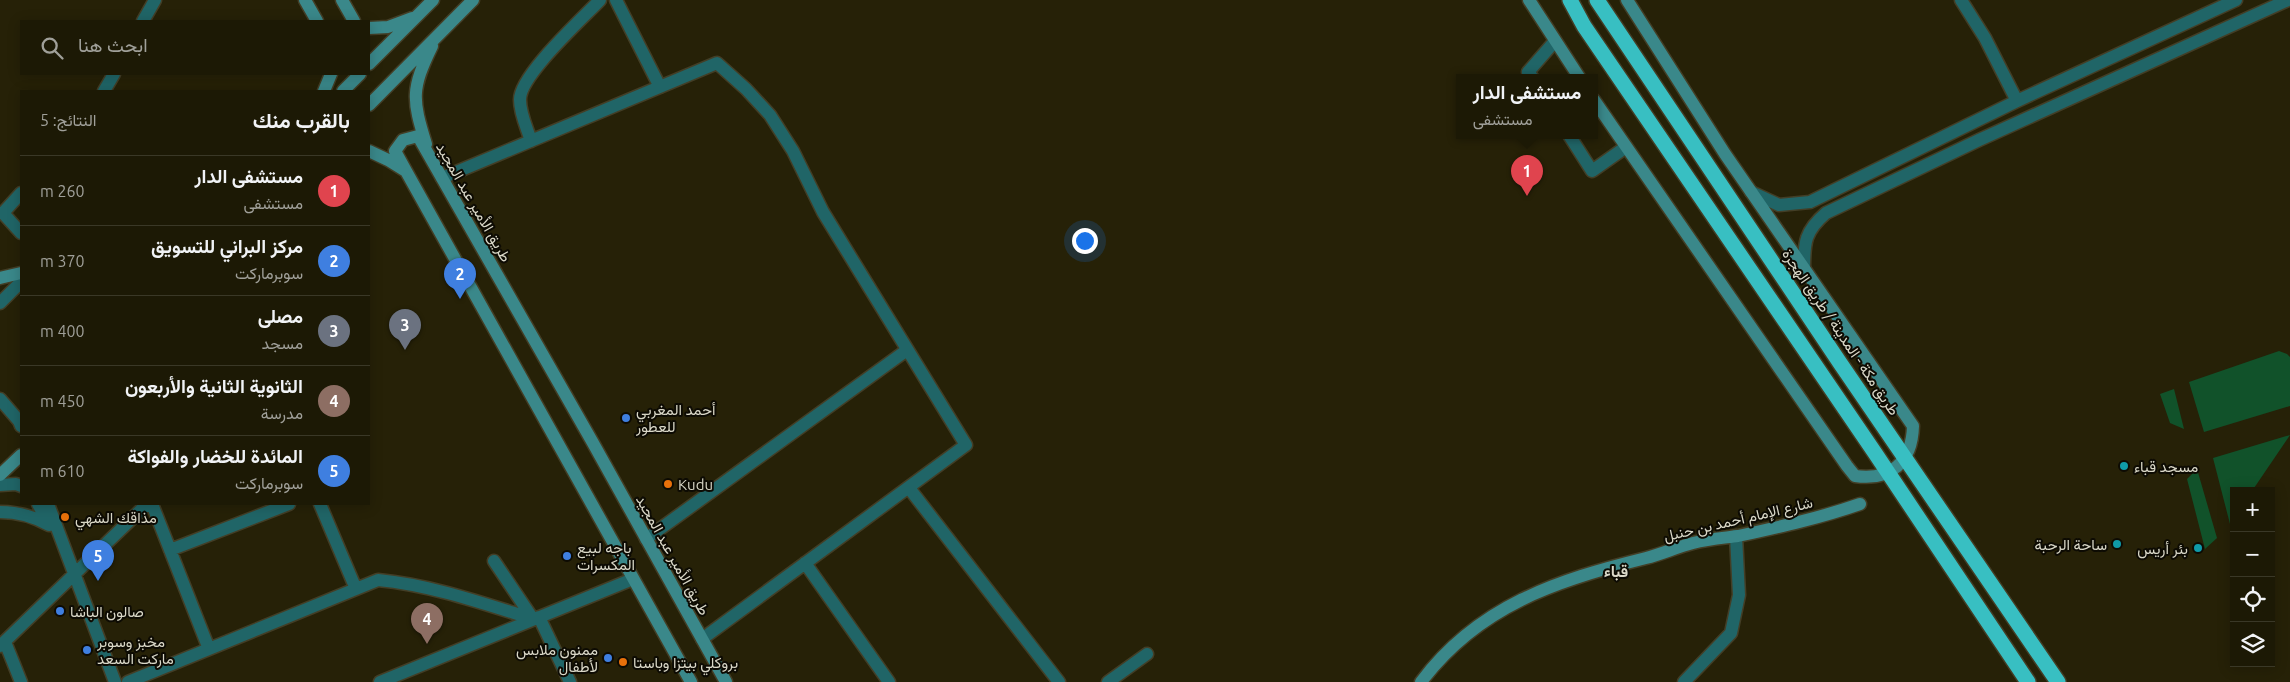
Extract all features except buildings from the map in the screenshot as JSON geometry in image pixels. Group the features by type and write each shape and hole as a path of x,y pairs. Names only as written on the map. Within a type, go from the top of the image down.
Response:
{"highway":[{"path":"1570,0 1584,26 1881,461 2028,682"},
{"name":"طريق مكة - المدينة / طريق الهجرة","path":"1597,0 2058,682"}],"main road":[{"path":"305,0 316,20"},
{"path":"342,0 353,20"},
{"path":"370,63 433,0"},
{"path":"370,104 473,0"},
{"path":"1530,0 1577,74"},
{"path":"1598,106 1855,476 1868,478 1881,476 1902,462 1909,451 1913,439 1913,426 1751,192 1627,0"},
{"path":"370,28 388,27 416,16"},
{"path":"431,158 414,95 419,72 437,36"},
{"path":"324,90 330,75"},
{"path":"344,90 359,75"},
{"name":"طريق الأمير عبد المجيد","path":"691,682 395,151 403,140 418,136 726,682"},
{"path":"370,151 406,171"},
{"path":"0,278 20,273"},
{"path":"0,475 20,456"},
{"name":"شارع الإمام أحمد بن حنبل","path":"1421,682 1458,640 1504,607 1560,582 1605,567 1693,543 1806,521 1860,504"}],"street":[{"path":"144,20 155,0"},
{"path":"531,141 522,116 519,99 525,81 600,0"},
{"path":"616,0 660,87"},
{"path":"1962,0 1985,38 2017,101"},
{"path":"1751,192 1779,205 1810,202 2017,101 2236,0"},
{"path":"1804,269 1807,235 1814,224 1826,213 1979,140 2288,0"},
{"path":"2176,27 2185,48"},
{"path":"1530,74 1528,72 1555,41"},
{"path":"442,178 717,63 746,89 770,115 793,151 823,212 966,445 702,639"},
{"path":"105,90 113,75"},
{"path":"1971,124 1979,140"},
{"path":"1572,139 1592,171 1626,147"},
{"path":"20,194 3,213 20,232"},
{"path":"0,303 20,283"},
{"path":"646,539 907,350"},
{"path":"0,399 20,422"},
{"path":"0,485 20,486"},
{"path":"908,488 1059,682"},
{"path":"39,505 74,572"},
{"path":"48,505 115,682"},
{"path":"21,682 2,644 74,572 147,505"},
{"path":"152,505 209,649"},
{"path":"170,550 286,505"},
{"path":"320,505 356,589"},
{"path":"0,512 18,512 34,517 49,525"},
{"path":"1684,682 1731,634 1739,595 1736,536"},
{"path":"494,561 536,618 570,682"},
{"path":"805,563 889,682"},
{"path":"380,682 632,578"},
{"path":"128,682 378,580 399,582 462,596 536,618"},
{"path":"1108,682 1147,654"}],"green space":[{"path":"2279,351 2290,357 2290,406 2204,432 2189,382"},
{"path":"2174,389 2184,429 2170,423 2160,394"},
{"path":"2290,435 2255,487 2230,487 2230,524 2213,458"},
{"path":"2197,469 2217,538 2205,549 2187,479"}],"place":[{"name":"مستشفى الدار","path":"1527,196"},
{"name":"مركز البراني للتسويق","path":"460,299"},
{"name":"مصلى","path":"405,350"},
{"name":"أحمد المغربي للعطور","path":"626,418"},
{"name":"مسجد قباء","path":"2124,466"},
{"name":"Kudu","path":"668,484"},
{"name":"مذاقك الشهي","path":"65,517"},
{"name":"ساحة الرحبة","path":"2117,544"},
{"name":"بئر أريس","path":"2198,548"},
{"name":"باجه لبيع المكسرات","path":"567,556"},
{"name":"المائدة للخضار والفواكة","path":"98,581"},
{"name":"صالون الباشا","path":"60,611"},
{"name":"الثانوية الثانية والأربعون","path":"427,644"},
{"name":"مخبز وسوبر ماركت السعد","path":"87,650"},
{"name":"ممنون ملابس لأطفال","path":"608,658"},
{"name":"بروكلي بيتزا وباستا","path":"623,662"}],"district":[{"name":"قباء","path":"1616,571"}]}
